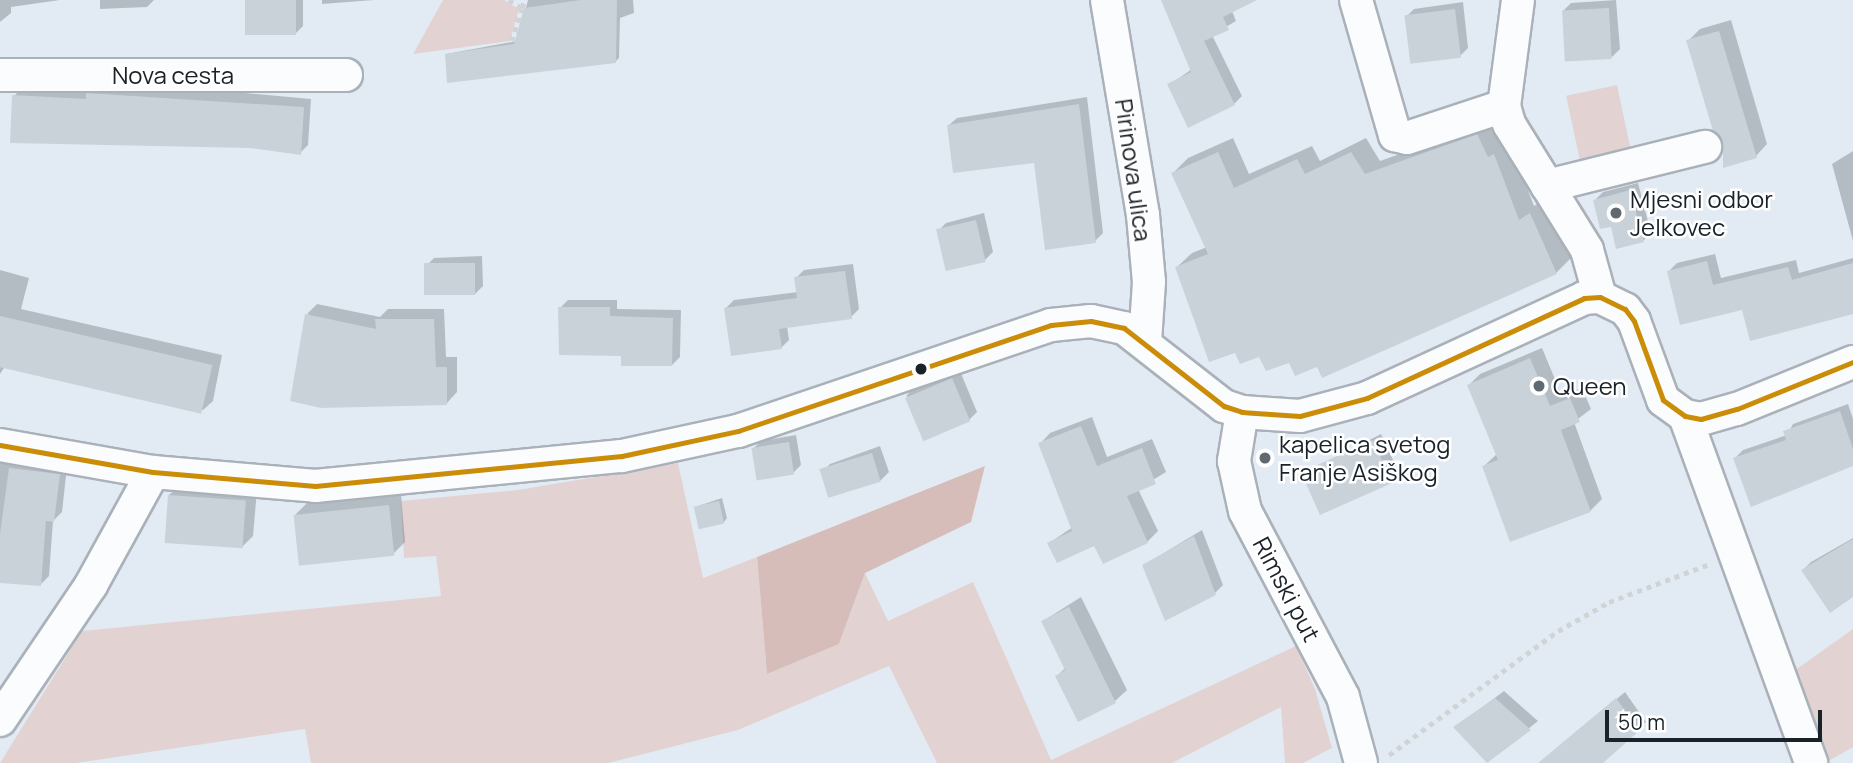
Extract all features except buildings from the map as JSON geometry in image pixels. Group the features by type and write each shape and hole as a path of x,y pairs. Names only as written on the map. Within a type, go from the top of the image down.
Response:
{"street":[{"name":"Pirinova ulica","path":"1107,0 1143,215 1149,282 1145,342"},
{"path":"1356,0 1395,135 1407,138 1504,106"},
{"path":"1518,0 1504,106 1509,124 1587,250 1600,298"},
{"name":"Nova cesta","path":"0,75 346,75"},
{"path":"1547,186 1705,147"},
{"path":"0,445 153,472 316,486 622,456 738,431 1051,325 1091,321 1124,328 1145,342 1202,390 1242,412 1300,416 1367,398 1565,303 1600,298 1625,309 1634,321 1663,400 1685,416 1701,419 1737,409 1853,362"},
{"name":"Rimski put","path":"1242,412 1234,461 1245,511 1343,697 1360,763"},
{"path":"1685,416 1811,763"},
{"path":"0,720 91,585 153,472"}],"path":[{"path":"509,0 522,8"},
{"path":"512,41 524,0"},
{"path":"1380,762 1558,631 1609,602 1734,554"}],"shaded area":[{"path":"443,0 504,0 519,9 510,41 413,54"},
{"path":"1617,85 1633,158 1582,169 1566,96"},
{"path":"678,463 703,578 757,557 767,674 839,644 865,573 888,621 973,582 1051,760 1296,646 1315,689 1332,748 1303,763 1285,763 1281,707 1172,763 937,763 889,666 738,730 608,763 311,763 305,729 76,763 0,763 82,631 441,596 436,556 404,558 401,501 518,490"},
{"path":"985,466 971,522 865,573 839,644 767,674 757,557"},
{"path":"1853,629 1853,747 1825,763 1791,673"}],"transit line":[{"path":"0,445 153,472 315,486 622,456 738,431 1051,325 1091,321 1124,328 1224,406 1242,412 1300,416 1367,398 1584,298 1600,297 1625,309 1634,321 1663,400 1685,416 1701,419 1737,409 1853,362"}],"place":[{"name":"Mjesni odbor Jelkovec","path":"1616,213"},
{"name":"Queen","path":"1539,386"},
{"name":"kapelica svetog Franje Asiškog","path":"1265,458"}]}
